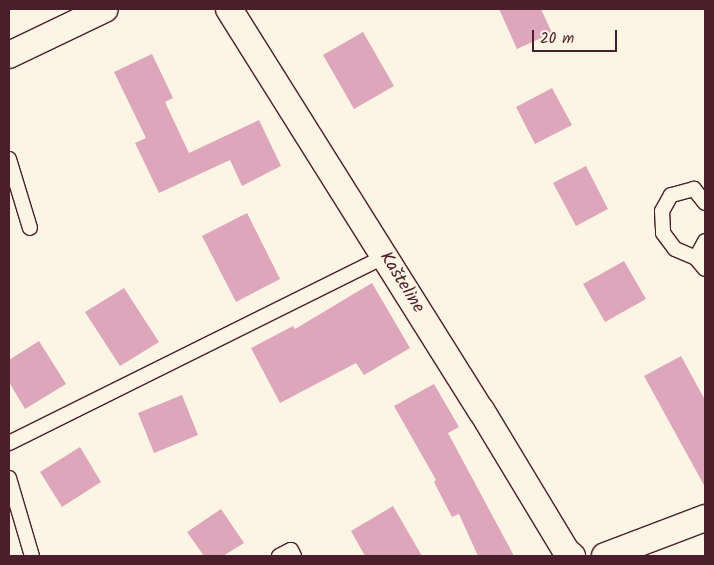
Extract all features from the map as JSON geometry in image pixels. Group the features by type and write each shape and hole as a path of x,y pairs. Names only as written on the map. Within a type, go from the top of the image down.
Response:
{"street":[{"path":"9,55 106,9"},
{"name":"Kašteline","path":"229,9 566,551 572,556"},
{"path":"605,556 705,518"}],"lane":[{"path":"9,159 30,228"},
{"path":"705,203 694,189 671,195 662,211 663,233 675,249 701,263 705,241"},
{"path":"9,443 384,257"},
{"path":"9,478 32,556"},
{"path":"279,556 290,550 294,556"}],"building":[{"path":"499,9 541,9 552,33 517,49"},
{"path":"363,32 394,86 354,109 323,55"},
{"path":"152,54 173,98 165,102 189,153 259,120 281,166 242,186 230,160 159,193 135,143 146,138 114,72"},
{"path":"552,88 572,125 535,144 516,107"},
{"path":"586,166 608,209 576,226 553,183"},
{"path":"247,213 280,279 236,302 202,236"},
{"path":"624,261 646,299 605,322 583,284"},
{"path":"372,283 410,348 364,375 356,363 280,403 251,348 293,326 295,329"},
{"path":"124,288 159,342 120,366 85,312"},
{"path":"39,341 66,384 25,409 9,382 9,360"},
{"path":"681,356 705,400 705,487 644,376"},
{"path":"434,384 459,427 448,433 514,556 478,556 459,514 452,517 434,482 436,480 394,406"},
{"path":"182,395 198,435 154,453 138,413"},
{"path":"80,447 101,482 62,507 40,472"},
{"path":"393,506 422,556 365,556 351,531"},
{"path":"221,509 244,543 223,556 204,556 187,532"}]}
